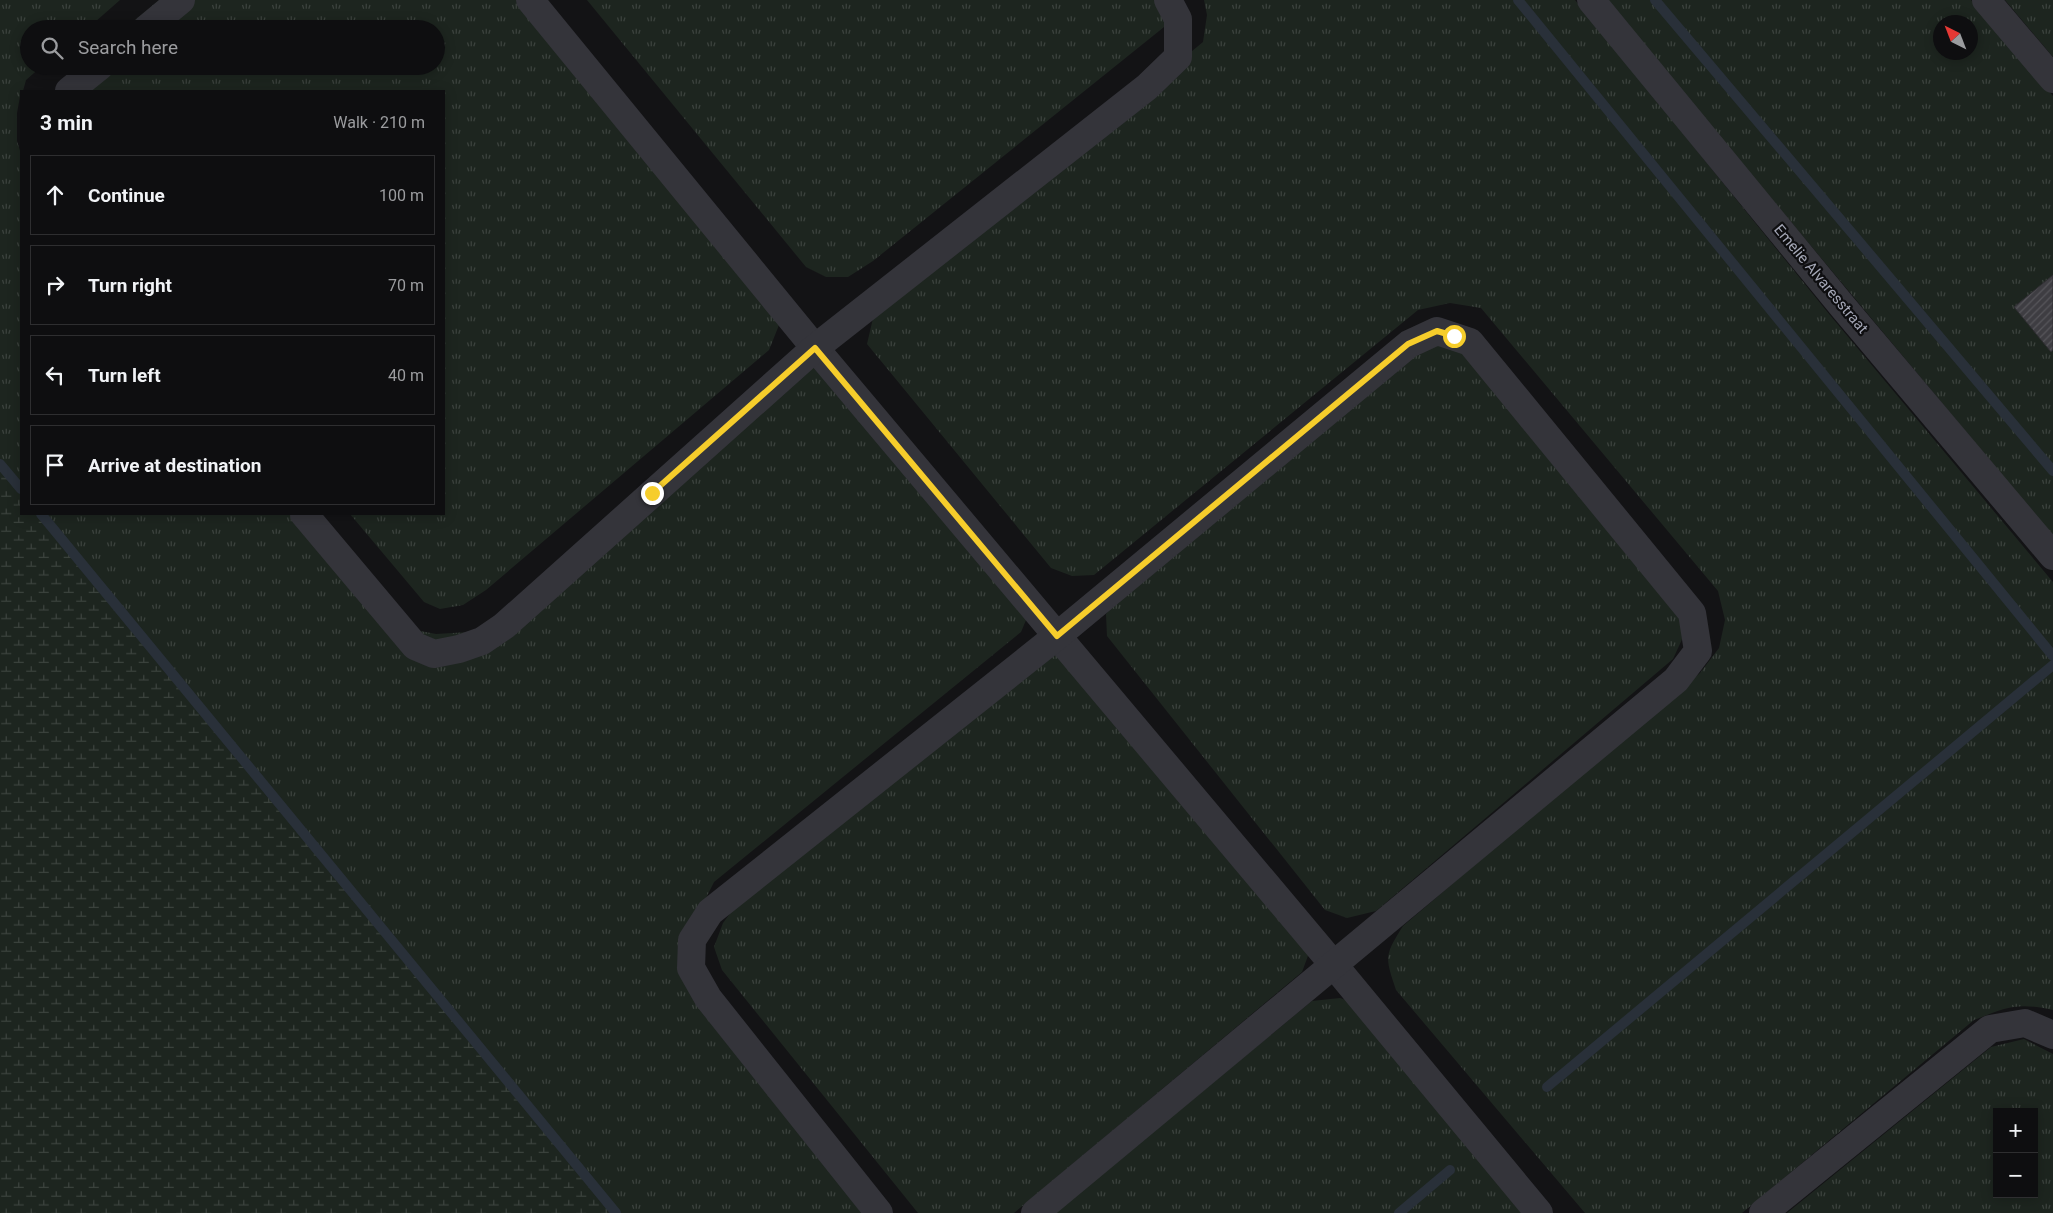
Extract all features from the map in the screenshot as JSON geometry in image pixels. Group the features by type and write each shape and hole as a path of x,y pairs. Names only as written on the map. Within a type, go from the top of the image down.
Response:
{"street":[{"path":"157,20 181,0"},
{"path":"530,0 815,348 1332,964 1538,1213"},
{"path":"305,515 415,646 434,654 482,641 504,626 815,348 1147,87 1178,57 1178,19 1168,0"},
{"name":"Emelie Alvaresstraat","path":"1591,0 2053,556"},
{"path":"1986,0 2053,79"},
{"path":"70,90 89,75"},
{"path":"879,1213 708,998 691,968 692,940 710,912 1057,636 1408,344 1437,331 1470,342 1692,613 1698,651 1676,680 1332,964 1035,1213"},
{"path":"1763,1213 1990,1029 2025,1023 2053,1035"}],"green space":[{"path":"0,0 120,0 97,20 20,20 20,75 32,75 26,80 23,90 20,90 17,113 17,141 20,151 20,488 0,463"},
{"path":"159,0 539,0 779,325 769,350 486,590 463,605 440,609 424,602 351,515 445,515 445,90 55,90 68,75 445,75 445,20 135,20"},
{"path":"587,0 1178,0 1169,23 873,261 848,277 826,277 806,267"},
{"path":"1204,0 1575,0 1829,314 2053,582 2053,1010 2030,1006 2012,1007 1974,1020 1742,1213 1585,1213 1396,990 1390,970 1388,957 1392,944 1403,926 1700,673 1719,648 1725,620 1718,591 1481,308 1450,303 1418,310 1094,575 1072,576 1051,568 867,344 874,314 1203,42 1207,15"},
{"path":"1606,0 1971,0 2053,96 2053,536"},
{"path":"2005,0 2053,0 2053,57"},
{"path":"1451,332 1680,612 1684,635 1673,659 1376,911 1347,918 1325,910 1107,636 1106,614 1118,598 1430,336"},
{"path":"813,364 1029,613 1021,632 714,882 697,916 692,973 884,1213 616,1213 42,515 317,515 410,629 436,634 469,632 496,619"},
{"path":"0,464 20,488 20,515 42,515 616,1213 0,1213"},
{"path":"1062,649 1309,953 1302,972 1014,1213 918,1213 722,970 714,947 723,923 737,904"},
{"path":"1340,998 1360,1005 1530,1213 1055,1213 1312,1001"},
{"path":"2024,1039 2053,1054 2053,1213 1787,1213 1991,1047"}],"building":[{"path":"2053,275 2053,350 2051,352 2014,307"}],"waterway":[{"path":"1518,0 2053,656"},
{"path":"1655,0 2053,471"},
{"path":"0,464 20,488"},
{"path":"42,515 616,1213"},
{"path":"1547,1087 2053,665"},
{"path":"1399,1213 1450,1170"}],"route":[{"path":"652,493 815,348 1057,636 1408,344 1437,331 1454,336"}]}
